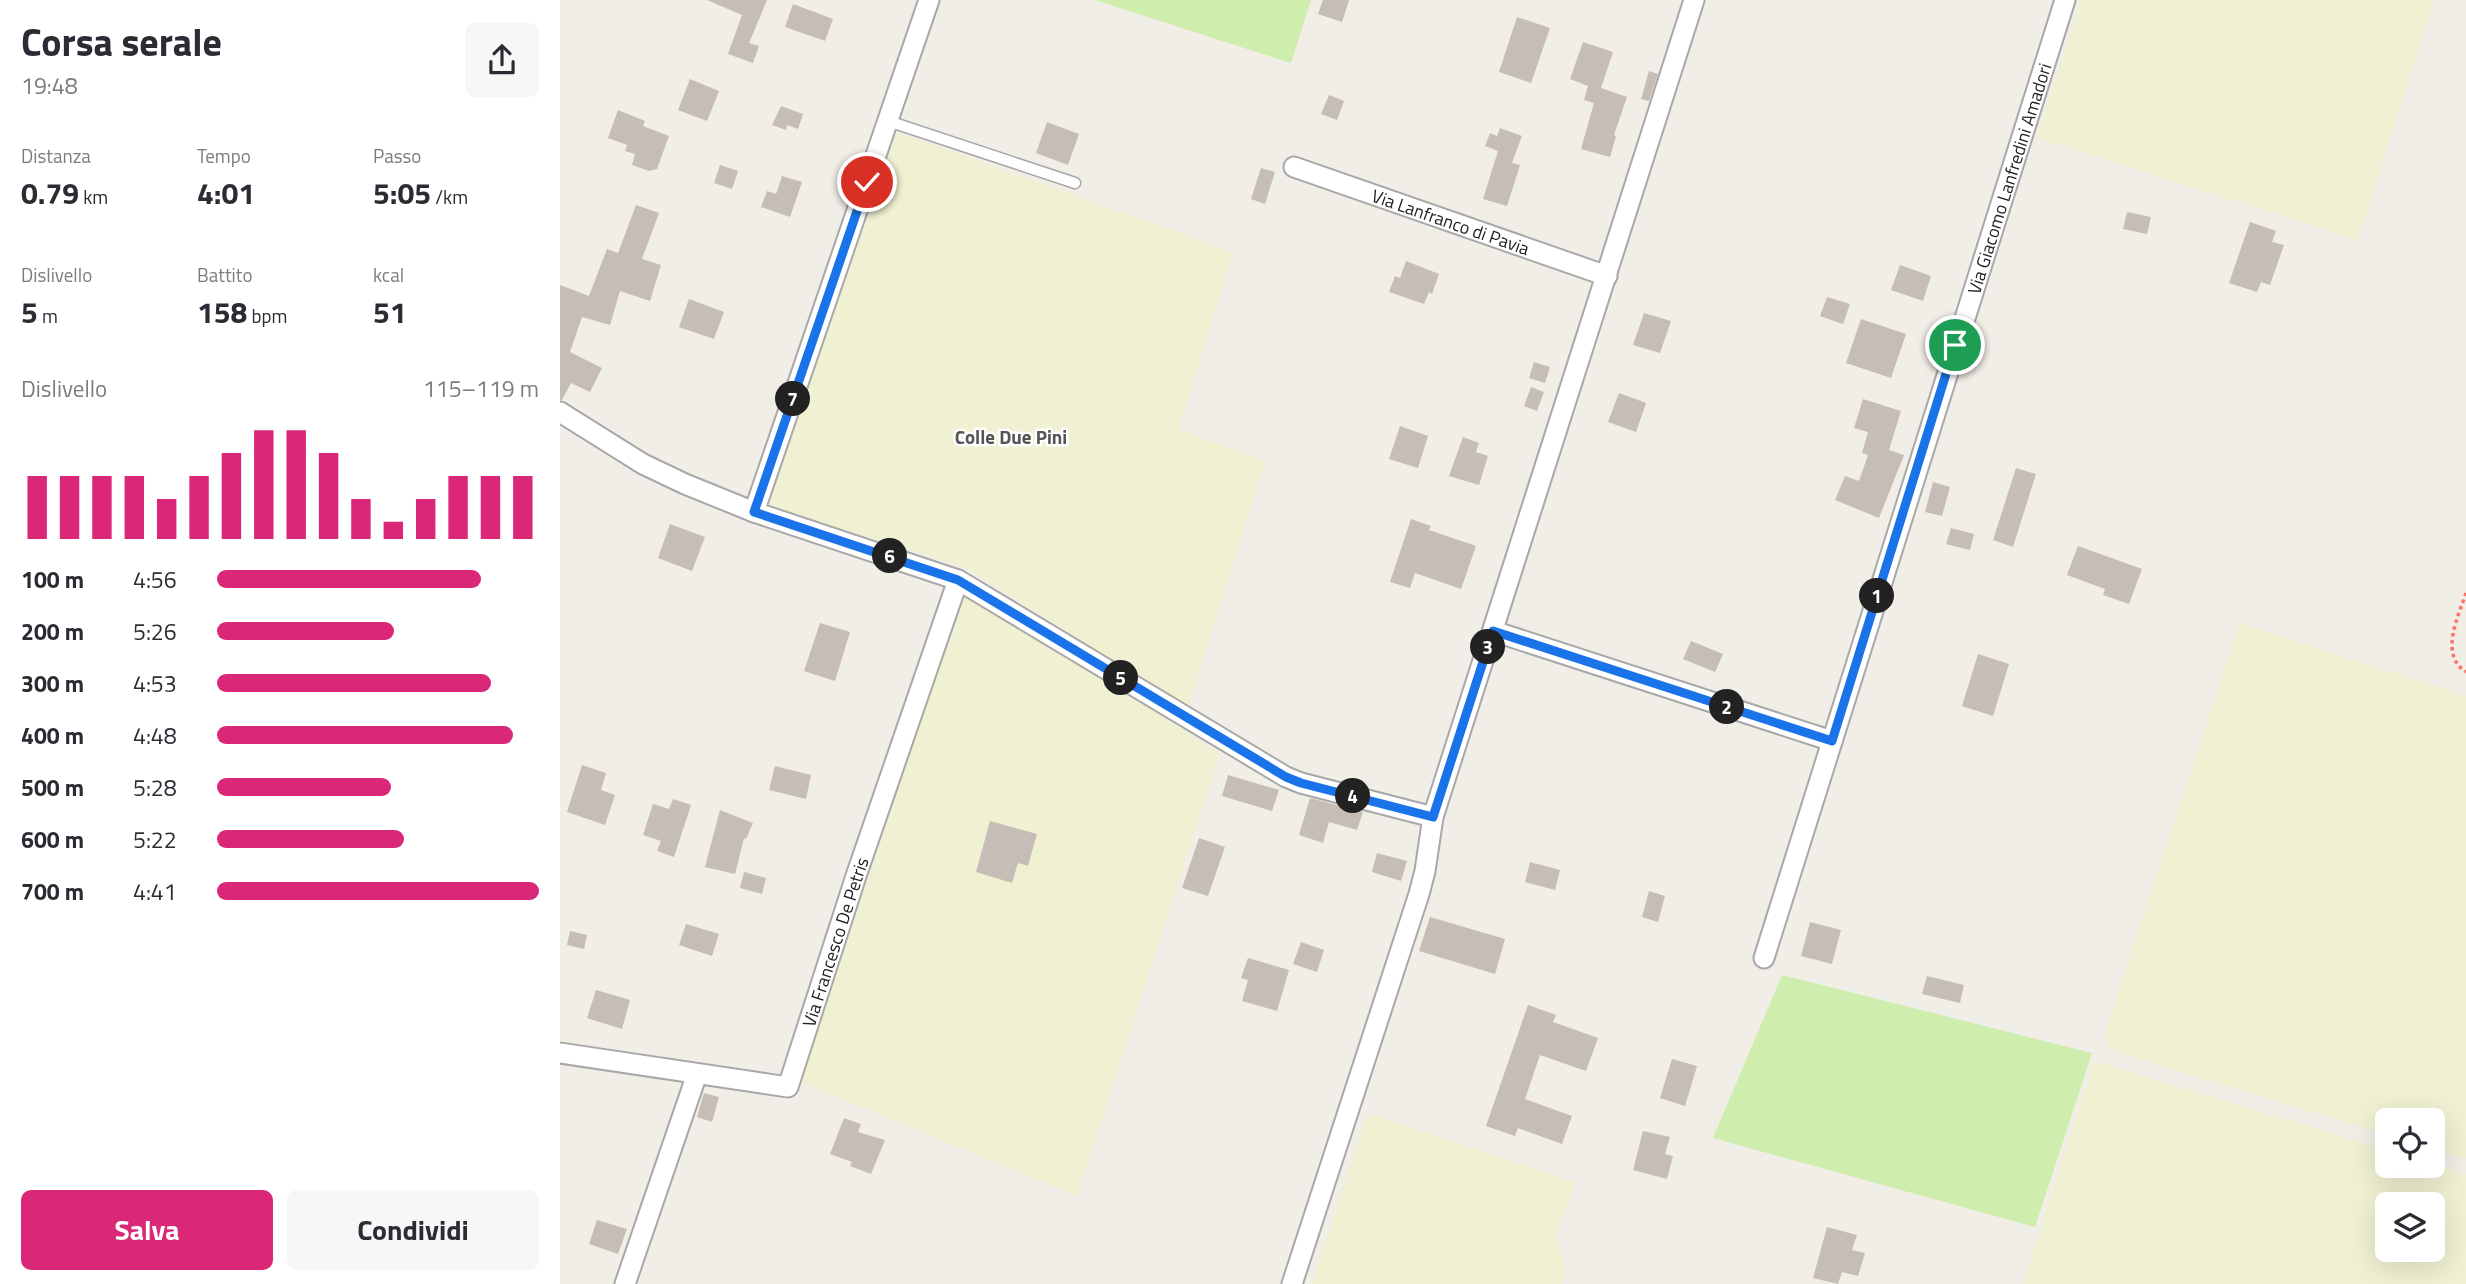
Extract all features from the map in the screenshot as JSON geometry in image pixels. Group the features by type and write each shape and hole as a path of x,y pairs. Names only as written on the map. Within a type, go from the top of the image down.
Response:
{"street":[{"path":"754,512 929,0"},
{"name":"Via Giacomo Lanfredini Amadori","path":"1764,958 2065,0"},
{"path":"1292,1284 1419,894 1433,817 1606,276 1690,1"},
{"name":"Via Lanfranco di Pavia","path":"1294,167 1606,276"},
{"path":"560,412 643,464 685,484 754,512 958,580 1274,771 1301,783 1433,817"},
{"name":"Via Francesco De Petris","path":"560,1053 788,1087 856,876 958,580"},
{"path":"1493,631 1832,741"},
{"path":"625,1284 697,1074"}],"lane":[{"path":"888,121 1075,183"}],"path":[{"path":"2466,593 2452,643 2455,661 2466,673"}],"green space":[{"path":"1095,0 1311,0 1291,63"},
{"path":"2081,0 2434,0 2358,240 2037,138"},
{"path":"898,132 1233,252 1179,429 1265,462 1188,708 964,567 775,508 770,501 771,491"},
{"path":"965,596 972,596 1000,612 1220,754 1077,1196 798,1081 959,604"},
{"path":"2240,623 2466,696 2466,1159 2445,1153 2445,1108 2375,1108 2375,1131 2112,1050 2106,1042 2105,1032"},
{"path":"1782,975 2092,1053 2035,1227 1713,1138"},
{"path":"2094,1061 2375,1146 2375,1178 2445,1178 2445,1168 2466,1174 2466,1284 2023,1284"},
{"path":"1368,1113 1576,1182 1555,1235 1564,1262 1562,1284 1312,1284"}],"building":[{"path":"707,0 767,0 749,43 759,46 753,63 728,54 742,15"},
{"path":"1323,0 1349,0 1342,22 1318,14"},
{"path":"793,4 833,19 825,41 785,27"},
{"path":"1517,17 1550,28 1531,83 1499,72"},
{"path":"1583,42 1613,52 1601,88 1627,97 1614,135 1616,136 1610,157 1581,149 1594,103 1584,100 1588,86 1570,79"},
{"path":"1649,71 1658,74 1649,101 1641,99"},
{"path":"690,79 719,91 707,121 678,110"},
{"path":"1329,95 1344,101 1337,120 1321,114"},
{"path":"781,106 803,114 798,129 787,125 786,130 772,125"},
{"path":"618,110 645,121 643,126 669,136 657,169 649,171 632,165 635,154 625,151 627,145 608,138"},
{"path":"1047,122 1079,134 1068,165 1036,153"},
{"path":"1500,128 1522,136 1512,163 1520,165 1507,206 1483,199 1498,151 1485,146 1490,133 1497,136"},
{"path":"720,165 738,171 732,189 714,183"},
{"path":"1261,168 1275,172 1265,204 1251,199"},
{"path":"782,176 802,182 790,217 761,207 767,191 776,194"},
{"path":"636,205 659,213 642,259 661,265 650,301 620,291 610,325 582,317 570,352 602,368 590,392 571,383 560,400 560,285 589,296 607,249 618,253"},
{"path":"2127,212 2151,217 2147,234 2123,229"},
{"path":"2250,222 2276,231 2272,242 2284,245 2270,285 2261,282 2257,292 2229,283"},
{"path":"1406,261 1439,274 1432,294 1429,292 1424,304 1389,292 1395,276 1400,278"},
{"path":"1900,265 1931,276 1923,301 1891,290"},
{"path":"1827,297 1850,304 1843,324 1820,316"},
{"path":"689,299 724,312 714,339 679,327"},
{"path":"1644,313 1671,321 1660,353 1633,345"},
{"path":"1861,319 1906,334 1891,378 1846,363"},
{"path":"1534,362 1550,367 1545,383 1529,378"},
{"path":"1531,387 1544,392 1537,411 1524,406"},
{"path":"1619,393 1646,403 1636,432 1608,422"},
{"path":"1863,399 1901,411 1889,450 1904,455 1879,518 1835,500 1845,476 1859,481 1868,455 1862,453 1868,432 1854,428"},
{"path":"1400,426 1428,436 1418,468 1389,459"},
{"path":"1463,437 1479,443 1476,452 1488,456 1479,485 1449,476"},
{"path":"2016,468 2036,474 2013,547 1993,540"},
{"path":"1933,482 1950,487 1942,516 1925,512"},
{"path":"1411,519 1431,526 1429,530 1476,546 1461,589 1415,573 1410,588 1390,582"},
{"path":"670,524 705,537 692,571 658,558"},
{"path":"1951,528 1974,534 1970,550 1946,544"},
{"path":"2078,546 2142,569 2129,604 2103,595 2105,589 2067,575"},
{"path":"820,623 850,632 835,681 804,671"},
{"path":"1691,641 1723,654 1715,672 1683,659"},
{"path":"1978,654 2009,664 1993,716 1962,706"},
{"path":"582,765 606,773 601,790 615,795 605,825 567,812"},
{"path":"775,766 811,775 806,799 769,790"},
{"path":"1228,775 1279,790 1272,811 1222,796"},
{"path":"1310,798 1363,812 1357,830 1329,822 1323,843 1299,835"},
{"path":"673,799 691,805 674,857 657,851 661,841 643,835 653,804 669,809"},
{"path":"720,810 753,823 746,839 744,838 735,874 705,867"},
{"path":"990,821 1037,834 1028,866 1018,863 1012,883 976,872"},
{"path":"1199,838 1225,847 1208,896 1182,888"},
{"path":"1377,853 1407,861 1401,881 1372,872"},
{"path":"1530,862 1560,870 1555,890 1525,882"},
{"path":"744,872 766,878 762,894 740,888"},
{"path":"1649,891 1665,896 1658,922 1642,917"},
{"path":"1430,917 1505,939 1495,974 1419,951"},
{"path":"1810,922 1841,930 1832,964 1801,956"},
{"path":"686,924 719,934 712,956 679,945"},
{"path":"570,931 587,935 584,949 567,945"},
{"path":"1301,942 1324,950 1317,972 1293,964"},
{"path":"1248,958 1289,970 1277,1011 1242,1001 1248,980 1241,978"},
{"path":"1927,976 1964,985 1960,1003 1922,994"},
{"path":"596,990 630,1000 622,1029 587,1018"},
{"path":"1528,1005 1556,1015 1553,1022 1598,1038 1586,1071 1540,1055 1525,1099 1572,1116 1562,1144 1518,1128 1515,1136 1486,1126"},
{"path":"1672,1059 1697,1066 1685,1106 1660,1098"},
{"path":"704,1093 719,1097 712,1122 697,1117"},
{"path":"844,1118 861,1124 858,1132 885,1140 871,1174 850,1166 852,1162 830,1154"},
{"path":"1643,1131 1670,1137 1665,1154 1673,1156 1667,1179 1633,1170"},
{"path":"597,1220 627,1229 618,1254 589,1244"},
{"path":"1827,1227 1857,1235 1852,1250 1865,1253 1858,1276 1842,1272 1838,1284 1813,1278"}],"district":[{"name":"Colle Due Pini","path":"1011,436"}],"route":[{"path":"867,182 754,512 958,580 1286,777 1433,817 1493,631 1832,741 1955,345"}]}
